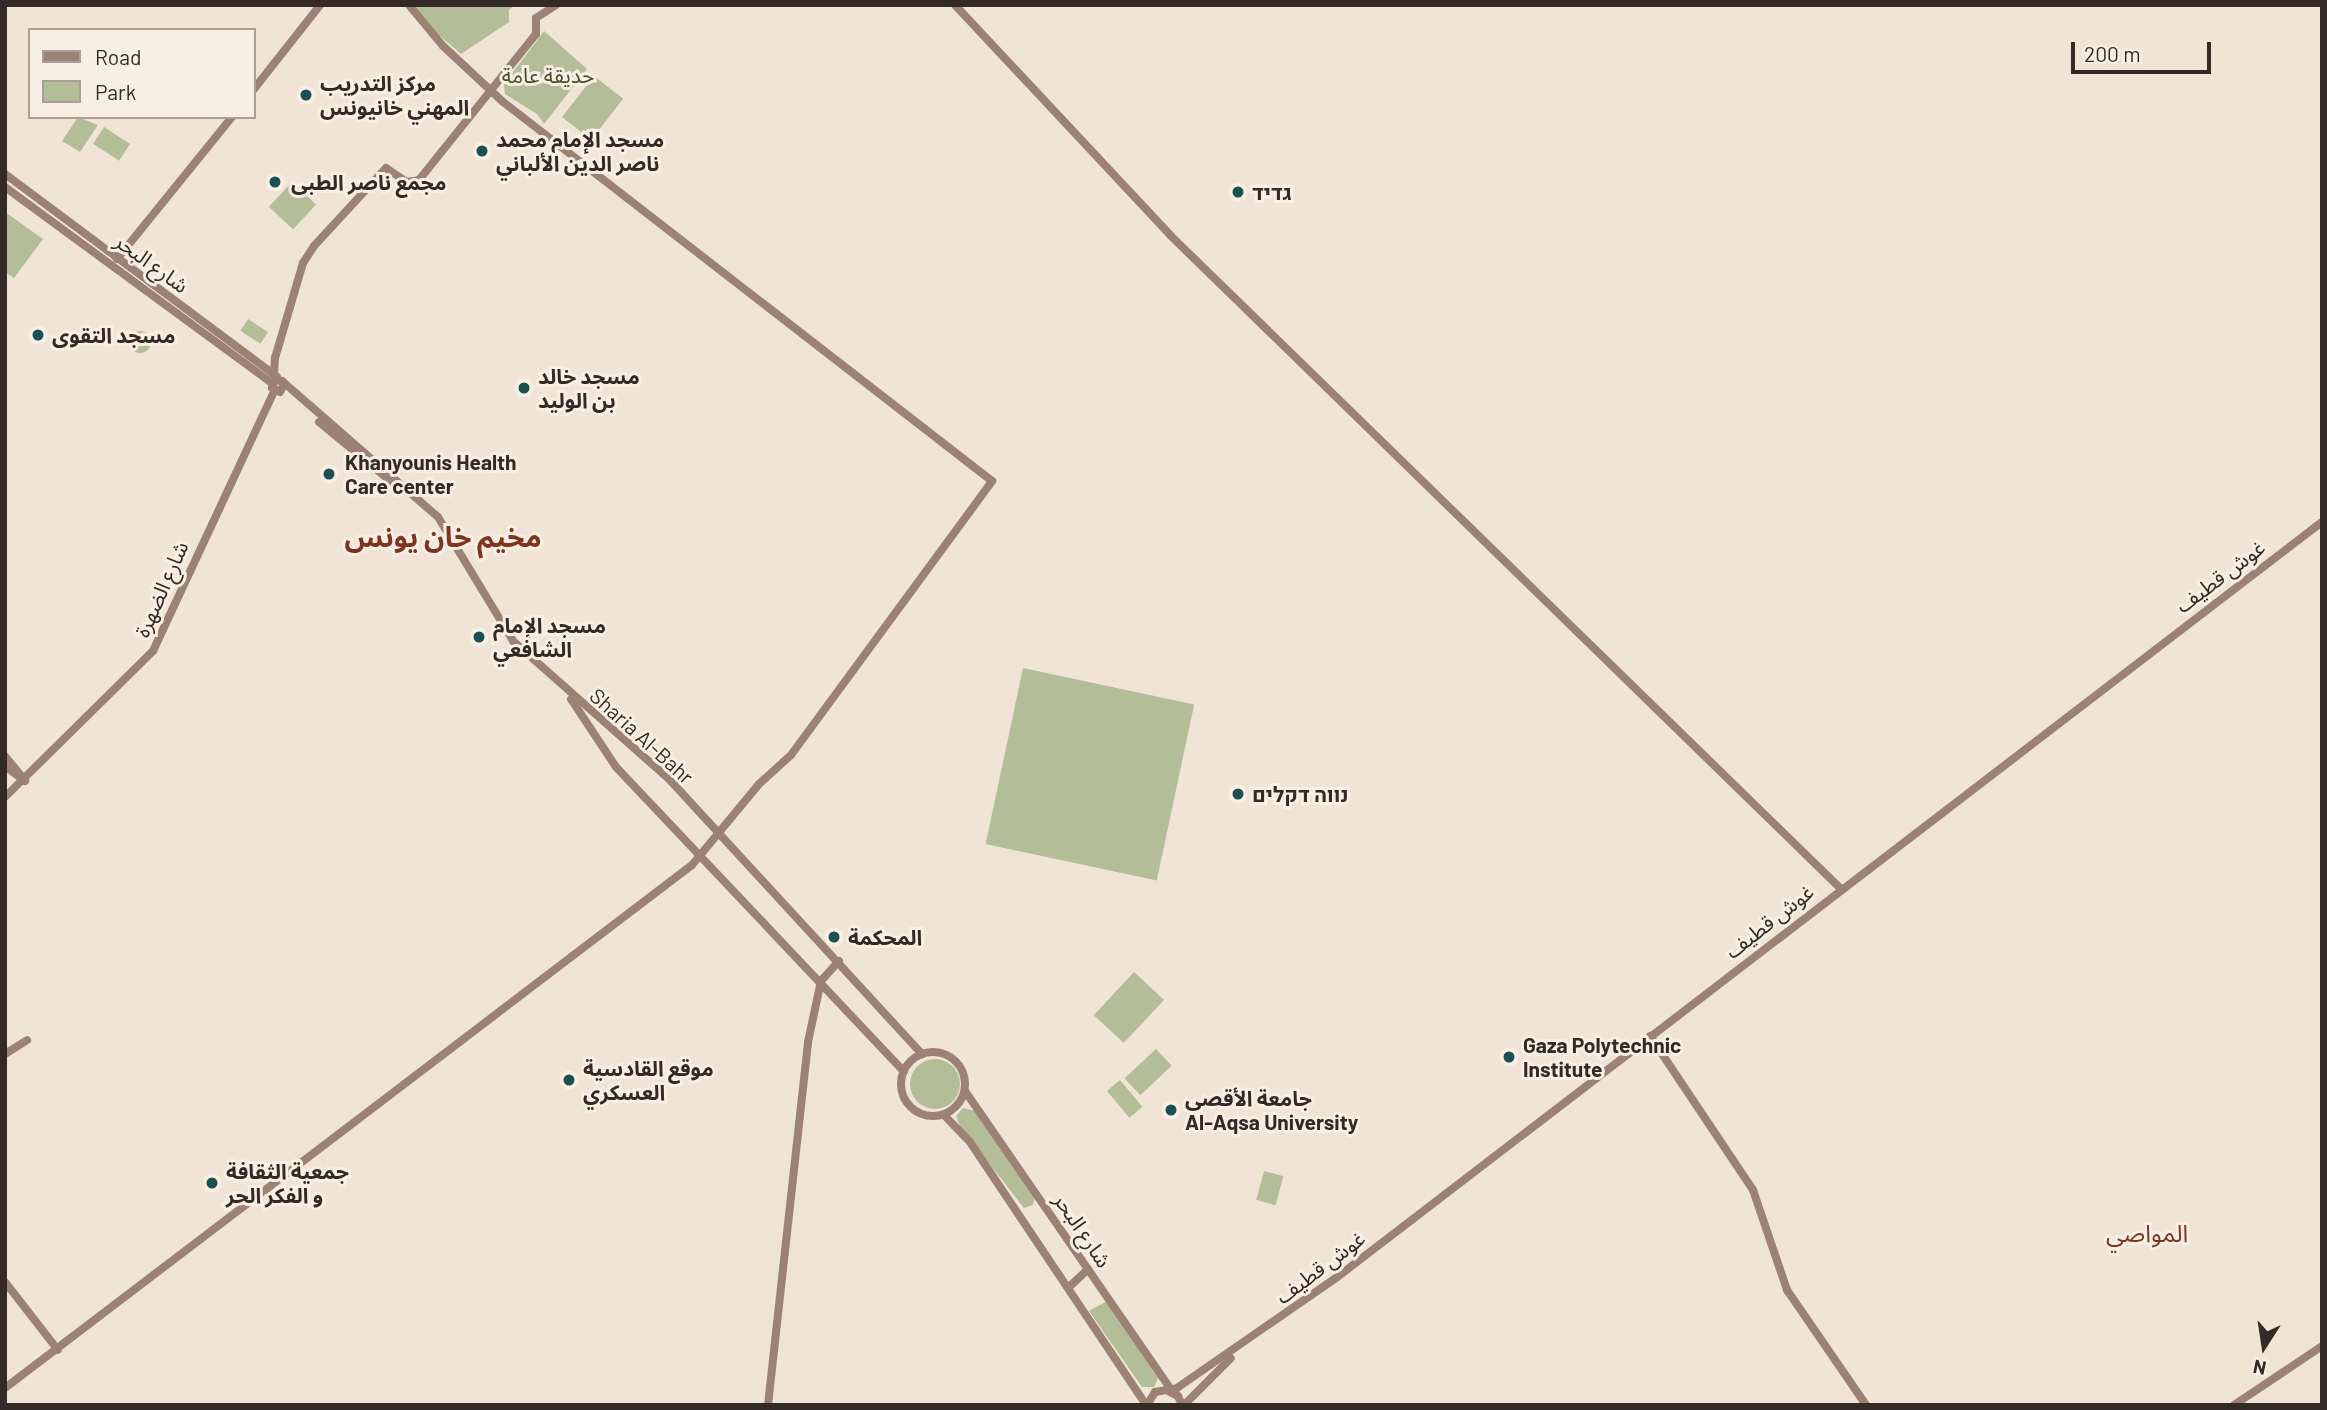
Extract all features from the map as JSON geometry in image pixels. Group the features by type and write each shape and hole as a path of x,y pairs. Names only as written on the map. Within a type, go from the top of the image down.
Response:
{"street":[{"path":"256,86 320,5"},
{"path":"5,1388 701,856 758,784 791,755 992,481 489,90 409,5"},
{"path":"489,90 536,34 536,18 556,5"},
{"path":"955,5 1171,236 1840,888"},
{"name":"شارع الضهرة","path":"5,797 25,781 30,769 139,667 157,644 277,384 275,358 310,251 386,168 407,182 419,180 489,90"},
{"path":"117,259 230,119"},
{"name":"شارع البحر","path":"6,181 277,384"},
{"name":"شارع البحر","path":"6,181 117,259 415,495 443,523 509,636 568,694"},
{"name":"غوش قطيف","path":"1147,1405 1155,1392 1171,1391 1239,1349 2322,522"},
{"name":"Sharia Al-Bahr","path":"568,694 627,740 839,961 922,1054"},
{"name":"Sharia Al-Bahr","path":"568,694 605,754 904,1072"},
{"path":"5,755 20,769 25,781"},
{"path":"5,766 25,781"},
{"path":"768,1405 797,1122 821,981 839,961"},
{"path":"1650,1036 1753,1190 1787,1290 1866,1405"},
{"path":"5,1054 27,1040"},
{"path":"942,1053 958,1063 965,1091 961,1101 944,1115 914,1110 902,1093 904,1072 922,1054 942,1053"},
{"name":"شارع البحر","path":"965,1091 1183,1405"},
{"name":"شارع البحر","path":"944,1115 970,1142 1147,1405"},
{"path":"1069,1287 1088,1269"},
{"path":"5,1282 58,1350"},
{"path":"2234,1405 2322,1346"},
{"name":"غوش قطيف","path":"1183,1405 1239,1349"}],"green space":[{"path":"414,5 515,5 509,10 509,22 461,54 432,29"},
{"name":"حديقة عامة","path":"544,31 587,69 544,124 537,114 505,94 504,84"},
{"path":"594,76 623,99 591,140 562,117"},
{"path":"77,119 98,125 80,152 62,141"},
{"path":"104,127 130,144 119,161 93,144"},
{"path":"292,182 316,205 293,229 269,207"},
{"path":"5,212 43,239 14,278 5,272"},
{"path":"248,319 268,332 261,344 240,331"},
{"path":"140,331 148,334 151,342 148,350 140,353 132,350 129,342 132,334"},
{"path":"1023,668 1194,704 1157,880 986,844"},
{"path":"1134,972 1164,1000 1124,1043 1094,1015"},
{"path":"1156,1049 1172,1066 1140,1095 1125,1078"},
{"path":"935,1059 952,1067 960,1084 952,1101 935,1109 918,1101 910,1084 918,1067"},
{"path":"1120,1080 1142,1107 1129,1118 1107,1091"},
{"path":"963,1108 975,1111 1035,1196 1033,1205 1024,1208 960,1126 956,1116"},
{"path":"1264,1171 1283,1176 1276,1205 1256,1200"},
{"path":"1107,1301 1158,1378 1154,1387 1142,1387 1089,1311"}],"place":[{"name":"مركز التدريب المهني خانيونس","path":"306,95"},
{"name":"مسجد الإمام محمد ناصر الدين الألباني","path":"482,151"},
{"name":"مجمع ناصر الطبى","path":"275,182"},
{"name":"גדיד","path":"1238,192"},
{"name":"مسجد التقوى","path":"38,335"},
{"name":"مسجد خالد بن الوليد","path":"524,388"},
{"name":"Khanyounis Health Care center","path":"329,474"},
{"name":"مسجد الإمام الشافعي","path":"479,637"},
{"name":"נווה דקלים","path":"1238,794"},
{"name":"المحكمة","path":"834,937"},
{"name":"Gaza Polytechnic Institute","path":"1509,1057"},
{"name":"موقع القادسية العسكري","path":"569,1080"},
{"name":"جامعة الأقصى Al-Aqsa University","path":"1171,1110"},
{"name":"جمعية الثقافة و الفكر الحر","path":"212,1183"}],"district":[{"name":"مخيم خان يونس","path":"443,536"},
{"name":"المواصي","path":"2147,1233"}]}
